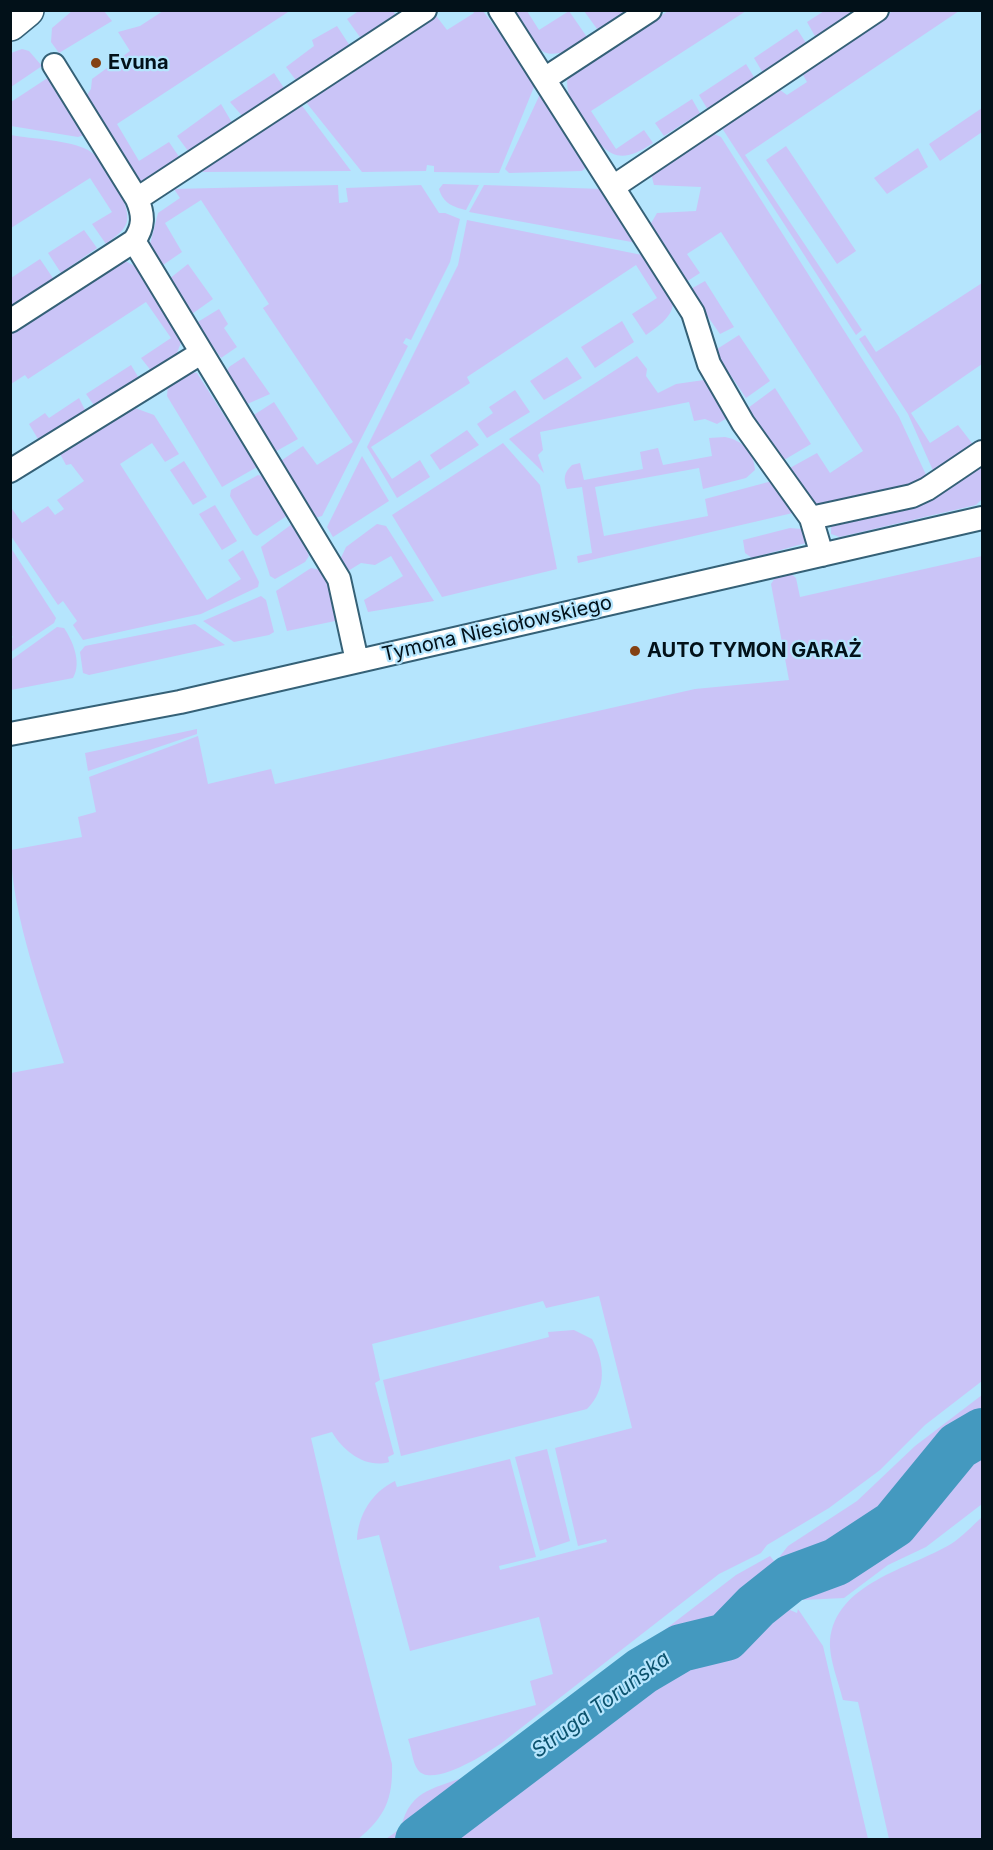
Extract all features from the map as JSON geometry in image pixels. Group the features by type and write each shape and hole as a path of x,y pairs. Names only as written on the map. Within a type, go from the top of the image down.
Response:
{"street":[{"path":"137,199 425,10"},
{"path":"500,10 546,78 693,313 706,356 743,423 811,518 822,555"},
{"path":"546,78 650,10"},
{"path":"613,187 874,11"},
{"path":"10,321 134,241 142,224 141,208 137,199 54,65"},
{"path":"134,241 339,579 357,661"},
{"path":"10,471 201,353"},
{"path":"811,518 912,496 982,452"},
{"name":"Tymona Niesiołowskiego","path":"10,734 180,702 982,518"}],"shaded area":[{"path":"360,10 393,11 397,17 362,40 347,19"},
{"path":"72,11 104,11 112,21 59,53 51,42 52,28"},
{"path":"163,11 288,12 117,124 139,161 169,142 182,161 142,182 137,181 85,98 91,89 92,79 130,51 118,32 140,26"},
{"path":"473,11 483,11 536,82 499,173 434,172 434,166 427,165 426,171 362,172 305,101 434,13 447,30 474,13"},
{"path":"512,11 527,11 539,30 569,11 589,40 560,53 550,54 542,51 535,45"},
{"path":"584,11 634,11 600,33"},
{"path":"668,11 746,11 591,111 616,149 644,130 653,143 631,155 614,154 600,143 578,113 570,98 567,81 574,71"},
{"path":"824,11 851,11 845,19 816,38 807,22"},
{"path":"893,11 959,11 745,155 862,330 856,335 720,125 776,87 787,95 807,82 803,75 806,67"},
{"path":"337,26 350,46 298,83 286,67 314,46 312,40"},
{"path":"797,29 806,43 763,73 754,58"},
{"path":"22,49 29,51 42,66 11,87 11,53"},
{"path":"746,64 754,77 708,110 699,95"},
{"path":"274,73 286,91 244,118 230,102"},
{"path":"49,77 84,135 78,137 11,126 11,102"},
{"path":"541,92 588,165 582,171 509,173 505,169"},
{"path":"692,99 700,113 664,136 655,123"},
{"path":"300,103 351,171 203,172 202,169"},
{"path":"221,104 234,126 191,155 177,136"},
{"path":"982,108 982,132 940,161 929,144"},
{"path":"712,133 721,137 899,417 928,479 917,486 815,509 788,469 817,453 830,473 863,451 721,232 687,254 700,273 686,282 650,225 657,213 696,211 701,187 654,185 650,170"},
{"path":"11,135 71,144 88,150 94,155 108,171 125,203 127,221 122,231 106,244 92,224 112,212 90,178 11,228"},
{"path":"786,146 856,251 837,264 766,160"},
{"path":"918,148 928,167 887,194 874,178"},
{"path":"443,184 479,185 466,210 446,201 439,189"},
{"path":"338,185 339,203 348,202 346,188 421,185 439,213 460,219 450,262 411,340 406,338 403,343 408,346 322,516 315,518 279,462 303,446 317,465 353,442 263,308 269,304 201,200 165,223 182,252 160,267 149,248 158,213 180,198 174,189"},
{"path":"484,185 603,189 637,243 469,212"},
{"path":"467,220 647,256 669,290 673,307 660,325 646,335 632,314 657,298 636,265 467,377 470,383 371,447 392,479 420,460 430,477 397,498 367,447 458,265"},
{"path":"84,230 97,248 61,273 48,253"},
{"path":"40,259 55,281 11,311 11,278"},
{"path":"123,260 139,268 182,340 175,358 152,372 141,358 171,338 146,302 28,379 25,375 11,384 11,330"},
{"path":"188,264 213,299 192,314 169,279"},
{"path":"705,281 734,327 720,334 689,290"},
{"path":"982,283 982,364 911,413 930,443 958,425 975,447 935,475 908,414 859,339 865,335 876,352"},
{"path":"219,309 228,324 224,328 237,347 221,358 196,323"},
{"path":"622,321 634,342 595,368 581,347"},
{"path":"739,335 770,381 746,398 714,351"},
{"path":"637,356 647,369 646,376 658,393 676,384 704,380 726,410 727,418 717,424 705,419 694,421 689,402 540,432 543,450 538,455 544,473 509,439"},
{"path":"244,357 270,394 245,405 226,373 229,367"},
{"path":"567,357 582,378 544,400 530,381"},
{"path":"131,365 140,380 96,408 86,394"},
{"path":"191,372 197,373 257,467 222,487 167,396 168,385"},
{"path":"775,388 811,444 784,460 748,408"},
{"path":"515,390 530,412 487,438 477,424 493,413 489,407"},
{"path":"79,398 87,414 57,432 38,439 29,424 45,413 49,418"},
{"path":"274,402 298,439 273,453 249,418"},
{"path":"135,408 154,415 179,454 165,462 152,443 120,464 207,600 241,579 228,560 243,550 259,582 258,587 201,614 83,640 73,625 77,621 63,601 58,605 11,536 10,506 22,523 48,506 55,515 64,509 57,500 84,481 71,464 66,465 59,452"},
{"path":"467,430 479,445 440,470 430,455"},
{"path":"725,437 742,444 750,452 755,470 746,478 703,489 699,468 595,487 604,536 708,516 705,499 772,481 797,512 578,563 577,556 592,553 582,487 567,489 566,485 565,476 572,465 580,463 584,480 643,469 640,452 658,448 663,465 712,456 709,438"},
{"path":"503,443 540,485 557,569 442,597 392,515"},
{"path":"362,456 389,501 333,537 327,527"},
{"path":"184,461 207,497 193,505 170,470"},
{"path":"982,461 982,499 976,505 840,537 831,534 831,525"},
{"path":"258,475 265,477 288,515 257,536 253,534 230,496 231,490"},
{"path":"215,505 237,541 222,550 199,514"},
{"path":"292,524 296,525 309,556 305,562 275,579 270,576 261,547"},
{"path":"377,524 386,526 434,601 368,612 364,600 403,576 391,556 375,565 361,563 348,571 344,570 340,560 346,547"},
{"path":"790,528 802,529 806,543 752,558 745,553 743,540"},
{"path":"11,548 56,618 54,623 11,652 13,637 10,633"},
{"path":"982,556 982,1381 925,1425 880,1470 829,1508 767,1545 761,1553 719,1574 503,1742 460,1767 435,1775 425,1775 416,1767 408,1739 536,1705 530,1681 553,1674 539,1617 410,1651 379,1535 357,1540 363,1513 380,1491 395,1481 397,1487 510,1459 536,1557 499,1566 500,1570 607,1542 606,1539 578,1546 555,1448 632,1428 599,1296 546,1308 543,1301 372,1344 380,1380 375,1383 394,1454 388,1457 389,1462 372,1463 356,1457 342,1446 332,1432 311,1438 340,1563 392,1764 389,1797 381,1815 358,1839 11,1839 11,1073 64,1063 22,929 12,875 11,850 82,837 78,817 96,812 89,777 198,736 208,784 271,769 275,784 695,689 789,680 771,584 775,578 790,573 796,578 800,597"},
{"path":"311,568 321,570 332,588 340,620 287,631 276,591"},
{"path":"261,596 266,600 274,632 269,635 234,642 203,621"},
{"path":"195,624 225,645 89,675 83,673 80,652 85,646"},
{"path":"57,627 64,628 73,646 77,666 73,678 11,690 11,660"},
{"path":"197,729 197,734 88,771 85,753"},
{"path":"574,1330 592,1339 600,1357 601,1384 587,1409 401,1456 383,1380 549,1337 548,1332"},
{"path":"982,1395 982,1425 958,1436 895,1513 880,1527 840,1553 790,1574 780,1556 788,1546 857,1501 915,1446"},
{"path":"982,1440 982,1504 926,1547 888,1565 844,1598 803,1600 798,1589 856,1559 898,1531 917,1512 961,1457"},
{"path":"547,1449 570,1541 540,1551 515,1457"},
{"path":"982,1517 982,1839 889,1839 858,1702 843,1700 833,1663 830,1641 835,1621 845,1605 859,1591 896,1570 951,1544"},
{"path":"770,1556 780,1578 749,1607 723,1620 691,1627 653,1649 602,1706 572,1731 520,1757 426,1839 386,1839 401,1828 411,1804 418,1797 427,1791 479,1770 503,1754 736,1575"},
{"path":"785,1585 795,1603 790,1606 790,1610 797,1613 798,1609 823,1646 868,1839 440,1839 521,1771 560,1751 595,1727 609,1715 667,1649 680,1640 732,1628 751,1616"}],"waterway":[{"name":"Struga Toruńska","path":"419,1840 642,1671 681,1648 726,1637 756,1606 790,1579 836,1562 894,1524 958,1446 982,1432"}],"place":[{"name":"Evuna","path":"96,63"},
{"name":"AUTO TYMON GARAŻ","path":"635,651"}]}
